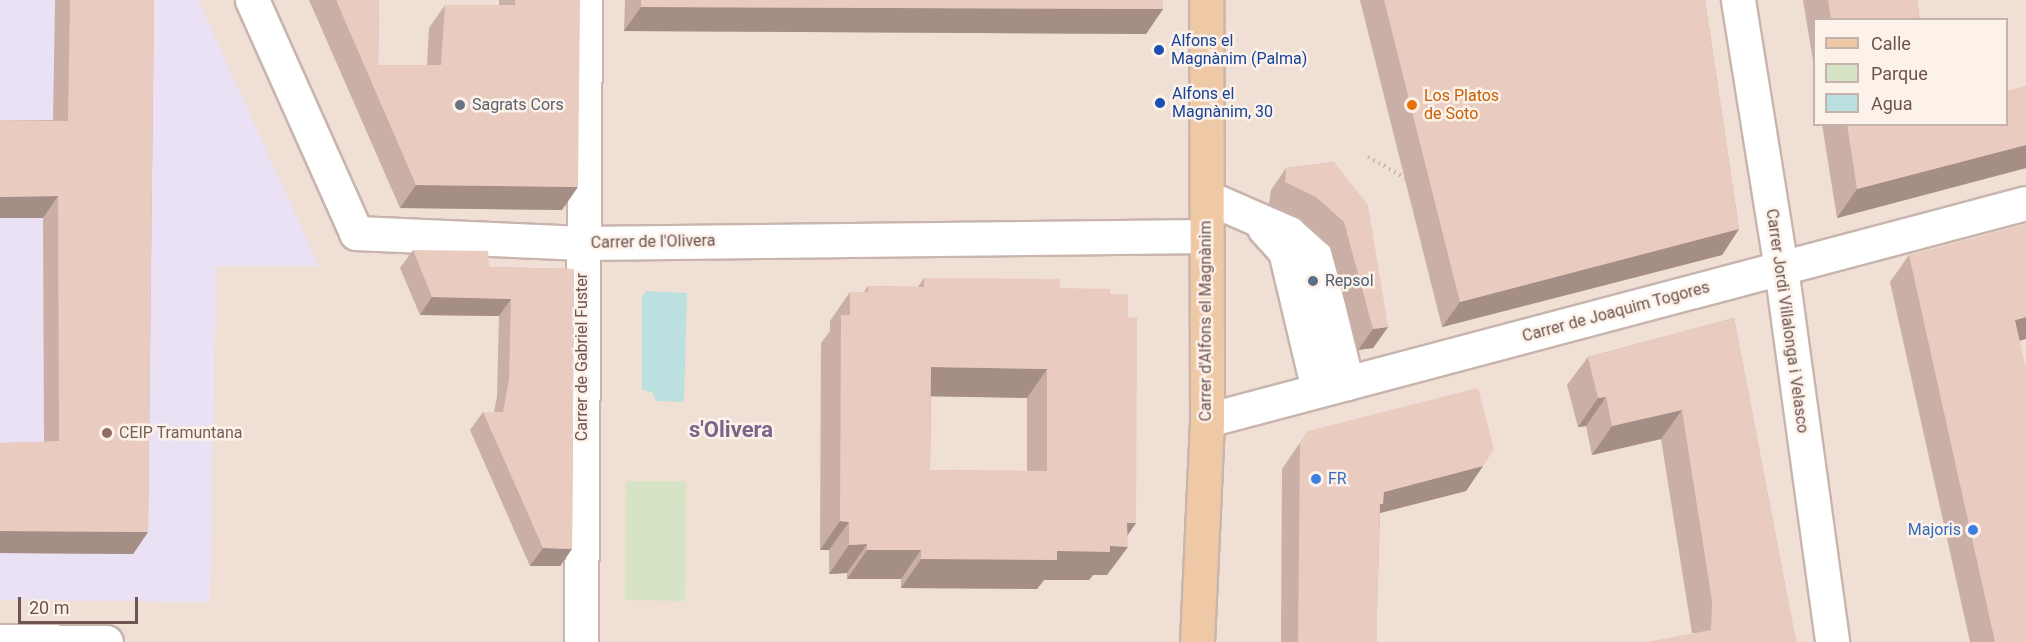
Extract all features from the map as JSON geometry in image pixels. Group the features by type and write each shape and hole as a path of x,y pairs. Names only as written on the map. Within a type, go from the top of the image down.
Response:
{"main road":[{"name":"Carrer d'Alfons el Magnànim","path":"1197,642 1207,420 1206,0"}],"street":[{"name":"Carrer de l'Olivera","path":"252,0 356,233 583,243 1206,236"},
{"name":"Carrer de Gabriel Fuster","path":"580,642 585,0"},
{"name":"Carrer Jordi Villalonga i Velasco","path":"1738,0 1781,268 1832,642"},
{"path":"1207,196 1289,233 1316,257 1333,387"},
{"name":"Carrer de Joaquim Togores","path":"1207,420 2026,203"},
{"path":"0,641 106,642"}],"path":[{"path":"1368,157 1407,179"}],"shaded area":[{"path":"0,0 2026,0 2026,642 0,642"},
{"name":"CEIP Tramuntana","path":"0,0 198,0 319,266 216,266 210,602 0,600"}],"green space":[{"path":"626,481 686,481 685,601 625,600"}],"water":[{"path":"646,291 687,293 684,402 656,401 652,392 642,390 642,296"}],"building":[{"path":"70,0 154,0 148,532 0,531 0,443 59,441 58,196 0,197 0,120 68,121"},
{"path":"336,0 379,0 378,65 441,65 445,5 515,5 515,0 580,0 578,187 416,185"},
{"path":"641,0 1163,0 1163,9 641,7"},
{"path":"1384,0 1705,0 1739,229 1460,302"},
{"path":"1828,0 1917,0 1920,18 1831,18"},
{"path":"2026,86 2026,145 1857,189 1847,126 2008,126 2008,91"},
{"path":"1334,162 1368,205 1388,327 1373,329 1344,222 1316,197 1285,182 1286,168"},
{"path":"2026,224 2026,317 2015,320 2026,369 2026,642 1995,642 1909,255"},
{"path":"413,250 488,251 489,267 574,269 572,549 543,548 483,412 503,412 509,379 511,299 432,297"},
{"path":"924,278 1060,279 1060,288 1110,289 1110,294 1128,294 1128,318 1137,317 1137,341 1136,523 1127,523 1128,547 1110,546 1110,552 1057,551 1057,560 921,559 921,550 867,550 867,544 849,545 849,522 840,521 841,315 850,315 850,292 868,292 868,286 924,287","holes":["931,367 1047,369 1047,471 930,470"]},
{"path":"1734,318 1796,642 1647,642 1711,630 1712,601 1682,410 1612,426 1606,397 1598,398 1588,357"},
{"path":"1478,388 1494,449 1483,466 1384,492 1383,504 1380,504 1377,642 1298,642 1300,443 1308,431"}],"place":[{"name":"Alfons el Magnànim (Palma)","path":"1159,50"},
{"name":"Alfons el Magnànim, 30","path":"1160,103"},
{"name":"Sagrats Cors","path":"460,105"},
{"name":"Los Platos de Soto","path":"1412,105"},
{"name":"Repsol","path":"1313,281"},
{"name":"CEIP Tramuntana","path":"107,433"},
{"name":"FR","path":"1316,479"},
{"name":"Majoris","path":"1973,530"}],"district":[{"name":"s'Olivera","path":"731,430"}]}
